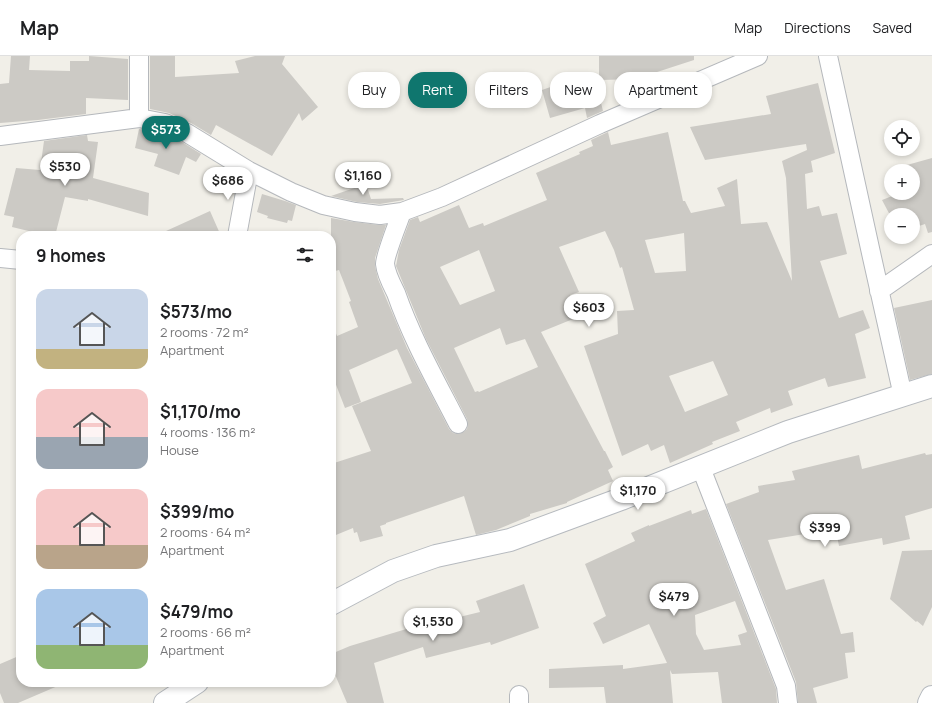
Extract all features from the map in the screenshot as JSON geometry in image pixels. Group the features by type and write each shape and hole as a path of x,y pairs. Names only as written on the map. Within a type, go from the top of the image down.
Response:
{"street":[{"path":"139,56 140,118"},
{"path":"0,136 140,118 164,123 187,133 249,171 291,192 323,205 355,212 380,215 402,212 442,197 600,124 758,56"},
{"path":"828,56 903,396"},
{"path":"238,231 249,171"},
{"path":"402,212 390,248 386,254 385,265 404,315 458,424"},
{"path":"879,291 932,254"},
{"path":"0,258 16,260"},
{"path":"336,601 394,571 436,556 510,540 701,468 788,432 932,386"},
{"path":"701,468 786,686 788,703"},
{"path":"167,702 190,687"},
{"path":"929,703 932,698"}],"building":[{"path":"11,56 30,56 29,70 70,71 70,61 89,61 89,56 128,59 128,100 86,98 86,114 0,123 0,84 9,83"},
{"path":"150,56 175,56 175,77 239,73 235,61 255,56 285,56 282,64 318,107 302,121 299,113 272,156 216,125 211,135 191,123 169,113 150,109"},
{"path":"599,56 694,56 694,60 657,72 614,72 614,80 606,80 606,72 599,72"},
{"path":"818,83 835,153 811,161 813,172 805,174 807,209 819,206 822,216 837,213 847,254 820,261 839,318 863,310 870,328 855,334 866,378 828,387 825,378 788,391 793,405 771,413 770,408 736,422 740,431 712,442 713,444 670,463 664,445 651,451 648,444 622,456 584,346 618,334 617,311 634,310 622,267 620,268 614,250 605,231 559,247 579,292 570,295 574,306 568,308 573,319 541,332 613,467 608,470 613,481 567,503 530,514 530,516 496,530 476,535 464,496 386,523 380,526 383,536 360,542 357,532 354,533 353,528 336,535 336,462 371,451 352,406 412,383 397,349 349,370 361,402 345,408 336,385 336,334 337,336 358,327 349,302 351,301 339,270 336,271 336,231 331,231 331,218 386,225 375,258 378,279 407,348 449,429 453,433 458,434 467,429 467,419 426,339 396,266 399,250 410,220 418,217 420,222 459,205 469,228 483,223 484,226 547,200 536,173 580,154 579,152 593,146 591,140 608,132 611,145 668,132 683,201 685,201 691,213 725,206 717,188 737,179 741,224 767,222 792,281 786,178 782,161 807,150 806,144 705,160 690,127 771,114 766,96","holes":["684,233 686,271 655,273 645,240","479,250 495,291 460,305 440,267","500,328 506,345 525,339 538,367 479,392 475,392 454,348","713,361 728,395 685,412 669,376"]},
{"path":"550,87 550,108 585,108 550,118 542,90"},
{"path":"585,108 602,108 603,111 587,118"},
{"path":"139,129 162,133 182,142 201,154 196,162 186,157 179,175 154,166 158,154 135,148"},
{"path":"87,135 88,141 98,142 93,178 149,193 148,216 88,199 88,201 65,197 56,231 29,231 12,227 14,217 4,215 16,168 40,170 44,141"},
{"path":"932,158 932,232 928,233 925,224 920,226 920,208 886,208 882,200 920,200 920,164 911,164"},
{"path":"366,184 371,199 403,198 404,200 380,204 357,202 331,196"},
{"path":"262,194 296,205 292,221 288,220 287,223 267,218 268,216 257,212"},
{"path":"210,211 219,231 166,231"},
{"path":"932,300 932,374 910,380 894,308"},
{"path":"925,453 926,455 932,454 932,508 905,516 910,539 883,545 882,538 839,546 835,526 811,533 768,540 786,590 824,579 841,634 853,632 855,652 845,653 848,678 813,688 817,703 798,703 796,682 726,504 759,492 758,486 795,480 792,471 859,455 862,469"},
{"path":"706,509 776,689 777,703 722,703 718,672 672,674 670,670 673,703 606,703 604,687 549,688 549,669 623,665 623,669 667,663 649,624 603,644 593,623 606,616 585,564 635,541 631,533 691,510 692,514","holes":["735,601 747,632 738,635 741,645 704,650 696,634 695,615"]},
{"path":"932,550 932,607 923,626 917,621 916,622 890,599 902,551"},
{"path":"524,584 539,628 491,645 490,642 426,658 423,647 374,663 384,703 347,703 336,677 336,652 350,646 413,627 480,612 476,601"},
{"path":"16,657 16,687 55,687 18,703 4,703 0,693 0,664"}]}
